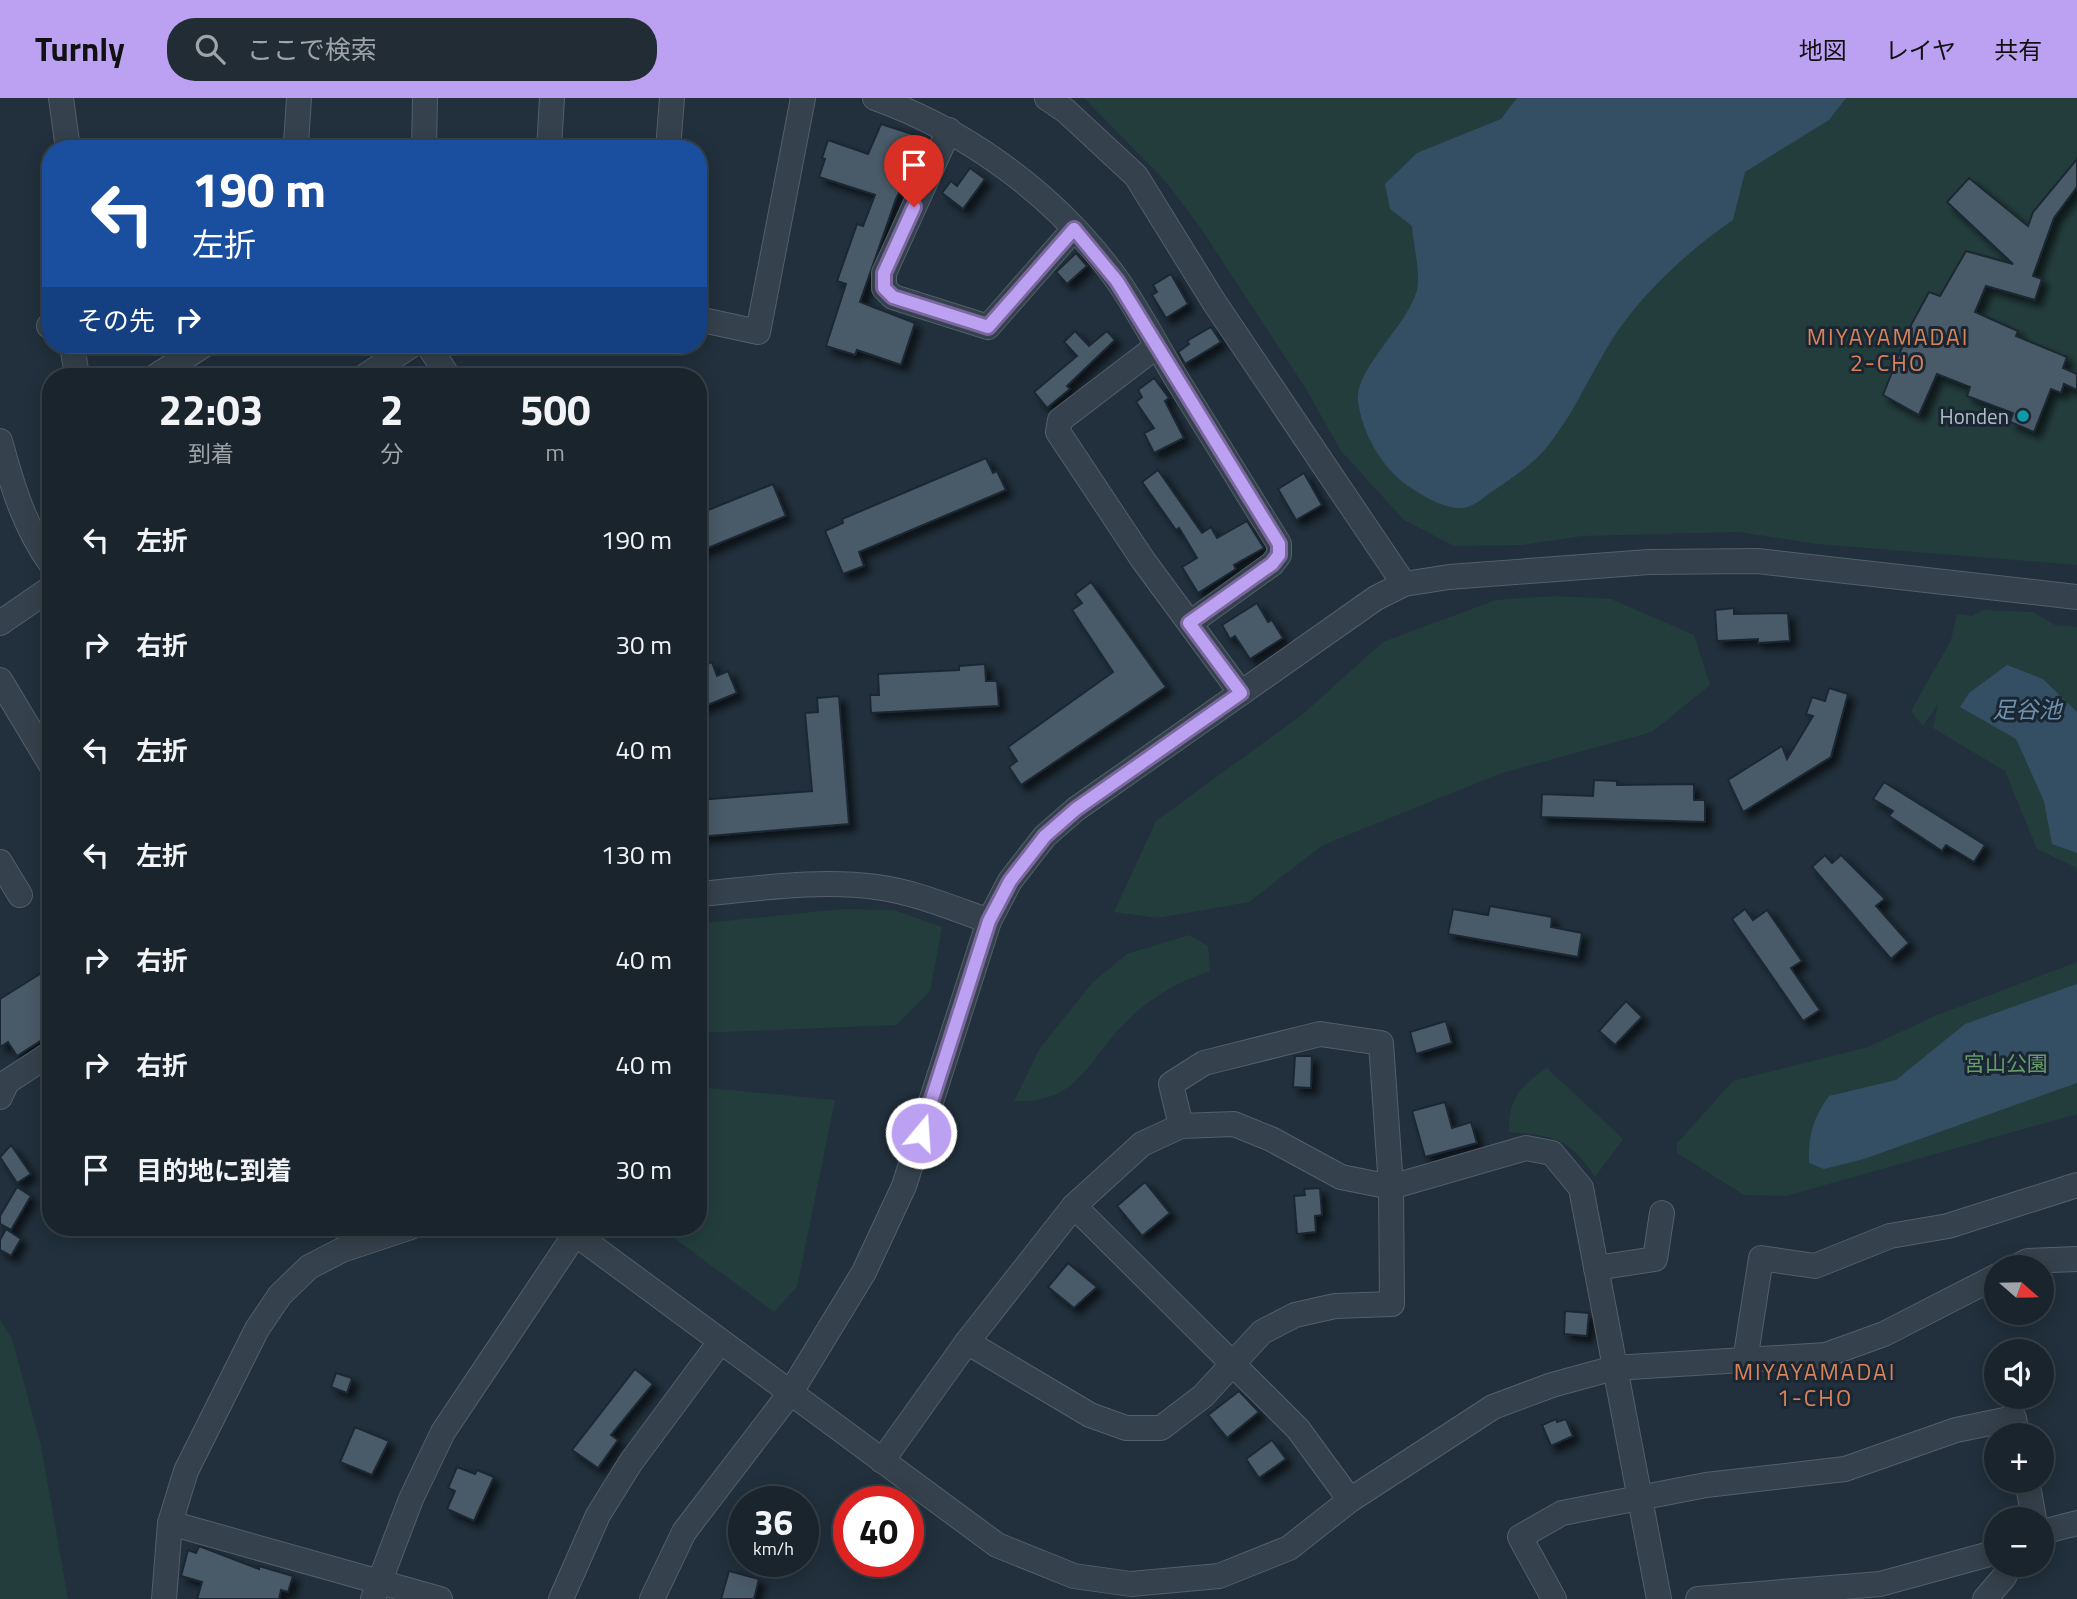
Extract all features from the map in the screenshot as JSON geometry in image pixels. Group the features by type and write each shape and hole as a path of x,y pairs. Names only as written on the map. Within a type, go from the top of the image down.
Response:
{"street":[{"path":"61,98 67,140"},
{"path":"296,140 299,98"},
{"path":"424,140 425,98"},
{"path":"550,140 552,98"},
{"path":"669,140 672,98"},
{"path":"707,322 758,332 803,98"},
{"path":"875,98 949,130 1042,198 1074,229 1117,281 1279,544 1279,555 1272,564 1189,623"},
{"path":"1047,98 1066,111 1136,177 1222,313 1404,584"},
{"path":"949,130 884,273 884,288 893,297 988,327 1074,229"},
{"path":"1157,346 1060,420 1058,432 1189,623 1241,693"},
{"path":"168,368 190,354"},
{"path":"377,368 398,354"},
{"path":"0,441 16,499 34,541 42,552"},
{"path":"652,1599 684,1532 791,1392 864,1272 904,1186 989,921 1010,881 1045,836 1076,809 1376,598 1404,584 1449,577 1648,562 1757,561 2077,597"},
{"path":"0,622 42,594"},
{"path":"0,680 42,750"},
{"path":"0,862 20,895"},
{"path":"707,893 790,886 877,887 913,895 989,921"},
{"path":"967,1342 1090,1415 1126,1428 1161,1428 1203,1396 1262,1332 1295,1315 1335,1306 1392,1304 1391,1187 1381,1043 1320,1034 1204,1063 1171,1084 1181,1126"},
{"path":"0,1097 7,1082 42,1059"},
{"path":"882,1461 967,1342 1074,1206 1142,1144 1181,1126 1234,1124 1271,1139 1341,1177 1391,1187 1526,1148 1552,1153 1581,1188 1658,1599"},
{"path":"1745,1361 1760,1258 1815,1266 1890,1236 1948,1226 2077,1185"},
{"path":"1074,1206 1235,1363 1298,1429 1350,1500"},
{"path":"1596,1268 1655,1259 1662,1213"},
{"path":"164,1599 170,1523 186,1471 257,1329 280,1295 309,1267 342,1250 384,1236"},
{"path":"376,1590 411,1499 443,1432 567,1236"},
{"path":"579,1236 997,1545 1074,1576 1131,1584 1219,1576 1289,1548 1350,1500 1493,1407 1552,1385 1614,1368 1826,1355 1884,1334 1984,1283"},
{"path":"2054,1260 2077,1259"},
{"path":"561,1599 598,1515 631,1462 720,1342"},
{"path":"1990,1423 2014,1418 2015,1423"},
{"path":"1555,1599 1520,1537 1562,1513 1638,1496 1845,1469 1956,1430 1984,1424"},
{"path":"170,1523 376,1590 440,1599"},
{"path":"2054,1529 2077,1523"},
{"path":"1698,1599 1880,1584 1984,1556"},
{"path":"1985,1599 2004,1577"}],"green space":[{"path":"1084,98 2077,98 2077,565 1817,544 1739,532 1582,536 1522,545 1454,546 1404,520 1341,451 1306,389 1202,230 1167,183"},
{"path":"1554,596 1611,599 1694,635 1710,685 1652,732 1502,773 1323,845 1249,902 1158,918 1114,912 1156,821 1303,714 1383,642 1496,600"},
{"path":"1984,610 2033,612 2055,625 2077,627 2077,868 2037,849 2005,771 1933,728 1938,704 1923,726 1911,711 1951,640 1957,614 1972,616"},
{"path":"841,909 894,910 942,927 930,991 896,1025 707,1033 707,923"},
{"path":"1189,935 1208,946 1210,971 1186,980 1146,1004 1127,1021 1080,1077 1068,1087 1036,1100 1014,1101 1040,1048 1093,982 1127,954"},
{"name":"宮山公園","path":"2077,962 2077,1114 1786,1196 1744,1195 1677,1153 1677,1143 1733,1081 1868,1047 1935,1016"},
{"path":"1547,1068 1623,1139 1595,1177 1578,1154 1560,1141 1509,1132 1513,1102 1523,1087"},
{"path":"707,1088 835,1100 797,1287 774,1312 671,1236 707,1236"},
{"path":"0,1319 12,1339 41,1446 68,1599 0,1599"}],"water":[{"path":"1517,98 1846,98 1829,120 1745,172 1733,220 1677,264 1639,303 1617,332 1573,409 1547,447 1518,474 1476,503 1456,508 1431,500 1408,486 1390,470 1375,449 1360,413 1359,389 1364,376 1412,304 1418,283 1412,226 1390,209 1385,184 1417,153 1501,119"},
{"name":"足谷池","path":"2007,665 2043,679 2077,712 2077,853 2052,844 2044,801 2016,739 1960,707 1969,693"},
{"path":"2077,984 2077,1083 1864,1159 1824,1169 1809,1163 1809,1144 1813,1128 1829,1096 1896,1080 1965,1024"}],"building":[{"path":"881,124 928,139 910,180 906,178 896,199 860,302 915,323 901,365 857,350 855,355 826,346 846,284 837,281 857,224 863,226 875,195 819,177 825,159 822,158 828,140 868,154"},
{"path":"2077,159 2077,187 2054,218 2033,276 2042,279 2035,300 1986,286 1975,312 2018,331 2016,336 2067,357 2063,368 2077,374 2077,390 2064,384 2061,393 2051,389 2034,432 2010,422 2013,413 1967,396 1970,387 1937,374 1919,415 1883,395 1910,327 1929,292 1940,296 1966,251 2013,264 1947,202 1969,178 2028,226 2033,212"},
{"path":"970,168 985,179 963,209 942,193 951,181 957,186"},
{"path":"1076,253 1087,266 1067,284 1056,272"},
{"path":"1171,274 1188,304 1166,318 1152,295 1157,292 1153,285"},
{"path":"1211,327 1221,342 1185,364 1178,352 1189,344 1187,341"},
{"path":"1075,331 1089,346 1107,331 1115,340 1067,386 1070,389 1047,408 1034,392 1077,356 1064,342"},
{"path":"1154,378 1169,398 1165,401 1184,438 1154,453 1144,433 1154,428 1136,402 1142,397 1138,390"},
{"path":"986,458 993,473 997,471 1006,490 859,552 864,566 843,574 825,531 843,523 842,519"},
{"path":"1158,470 1202,533 1211,527 1217,538 1247,521 1264,548 1234,565 1236,569 1198,593 1182,567 1197,558 1179,528 1176,530 1142,482"},
{"path":"1304,473 1322,505 1296,520 1278,489"},
{"path":"773,484 786,516 707,548 707,510"},
{"path":"1091,582 1166,687 1021,785 1009,767 1017,761 1008,747 1113,672 1072,610 1082,603 1075,594"},
{"path":"1257,603 1268,622 1272,620 1283,638 1250,659 1235,636 1230,639 1222,625"},
{"path":"1734,608 1734,614 1788,613 1790,641 1717,641 1715,610"},
{"path":"712,662 717,676 728,671 737,693 707,705 707,664"},
{"path":"985,664 986,681 997,681 999,706 871,713 870,695 879,695 878,674 959,670 959,666"},
{"path":"1829,688 1848,694 1831,757 1743,812 1728,780 1782,746 1787,759 1813,716 1806,714 1812,697 1825,701"},
{"path":"839,696 849,824 707,836 707,799 812,791 805,713 818,712 817,698"},
{"path":"1594,780 1617,781 1617,785 1694,784 1694,800 1705,800 1705,822 1541,817 1542,794 1593,796"},
{"path":"1884,782 1985,845 1974,862 1946,845 1942,851 1889,816 1893,811 1873,799"},
{"path":"1825,855 1832,863 1841,855 1885,899 1876,906 1909,943 1891,959 1812,867"},
{"path":"1490,906 1552,917 1551,927 1582,933 1578,957 1448,934 1453,909 1488,915"},
{"path":"1745,909 1753,920 1767,910 1802,961 1791,968 1820,1010 1803,1021 1732,919"},
{"path":"42,973 42,1040 17,1056 8,1042 0,1047 0,999"},
{"path":"1626,1001 1642,1017 1615,1045 1599,1031"},
{"path":"1446,1021 1452,1043 1416,1054 1410,1032"},
{"path":"1295,1056 1312,1056 1311,1088 1293,1087"},
{"path":"1445,1102 1452,1128 1471,1122 1477,1143 1425,1157 1412,1111"},
{"path":"11,1145 31,1174 17,1183 0,1157"},
{"path":"1145,1182 1170,1213 1142,1236 1117,1206"},
{"path":"17,1187 31,1196 11,1230 0,1224 0,1216"},
{"path":"1320,1188 1322,1215 1315,1216 1316,1232 1297,1234 1294,1196 1305,1195 1304,1189"},
{"path":"6,1229 21,1239 11,1256 0,1250 0,1240"},
{"path":"1068,1263 1097,1287 1074,1308 1048,1287"},
{"path":"1565,1311 1589,1313 1587,1336 1564,1334"},
{"path":"635,1369 653,1384 611,1435 618,1440 598,1468 572,1450"},
{"path":"336,1373 352,1378 347,1393 331,1387"},
{"path":"1239,1391 1259,1412 1227,1438 1208,1415"},
{"path":"1556,1419 1557,1422 1566,1419 1573,1436 1551,1446 1542,1425"},
{"path":"355,1427 389,1441 372,1475 340,1462"},
{"path":"1272,1440 1286,1459 1259,1478 1246,1459"},
{"path":"457,1467 475,1474 477,1470 494,1477 474,1521 447,1509 455,1491 448,1488"},
{"path":"199,1546 259,1569 259,1566 293,1576 288,1592 281,1590 279,1599 197,1599 202,1582 181,1576 188,1550 196,1553"},
{"path":"728,1574 728,1577 759,1579 754,1599 721,1599"}],"place":[{"name":"Honden","path":"2023,416"}],"district":[{"name":"MIYAYAMADAI 2-CHO","path":"1888,349"},
{"name":"MIYAYAMADAI 1-CHO","path":"1815,1384"}],"route":[{"path":"914,207 884,273 884,288 893,297 988,327 1074,229 1117,281 1279,544 1279,555 1272,564 1189,623 1241,693 1076,809 1045,836 1010,881 989,921 921,1133"}]}
